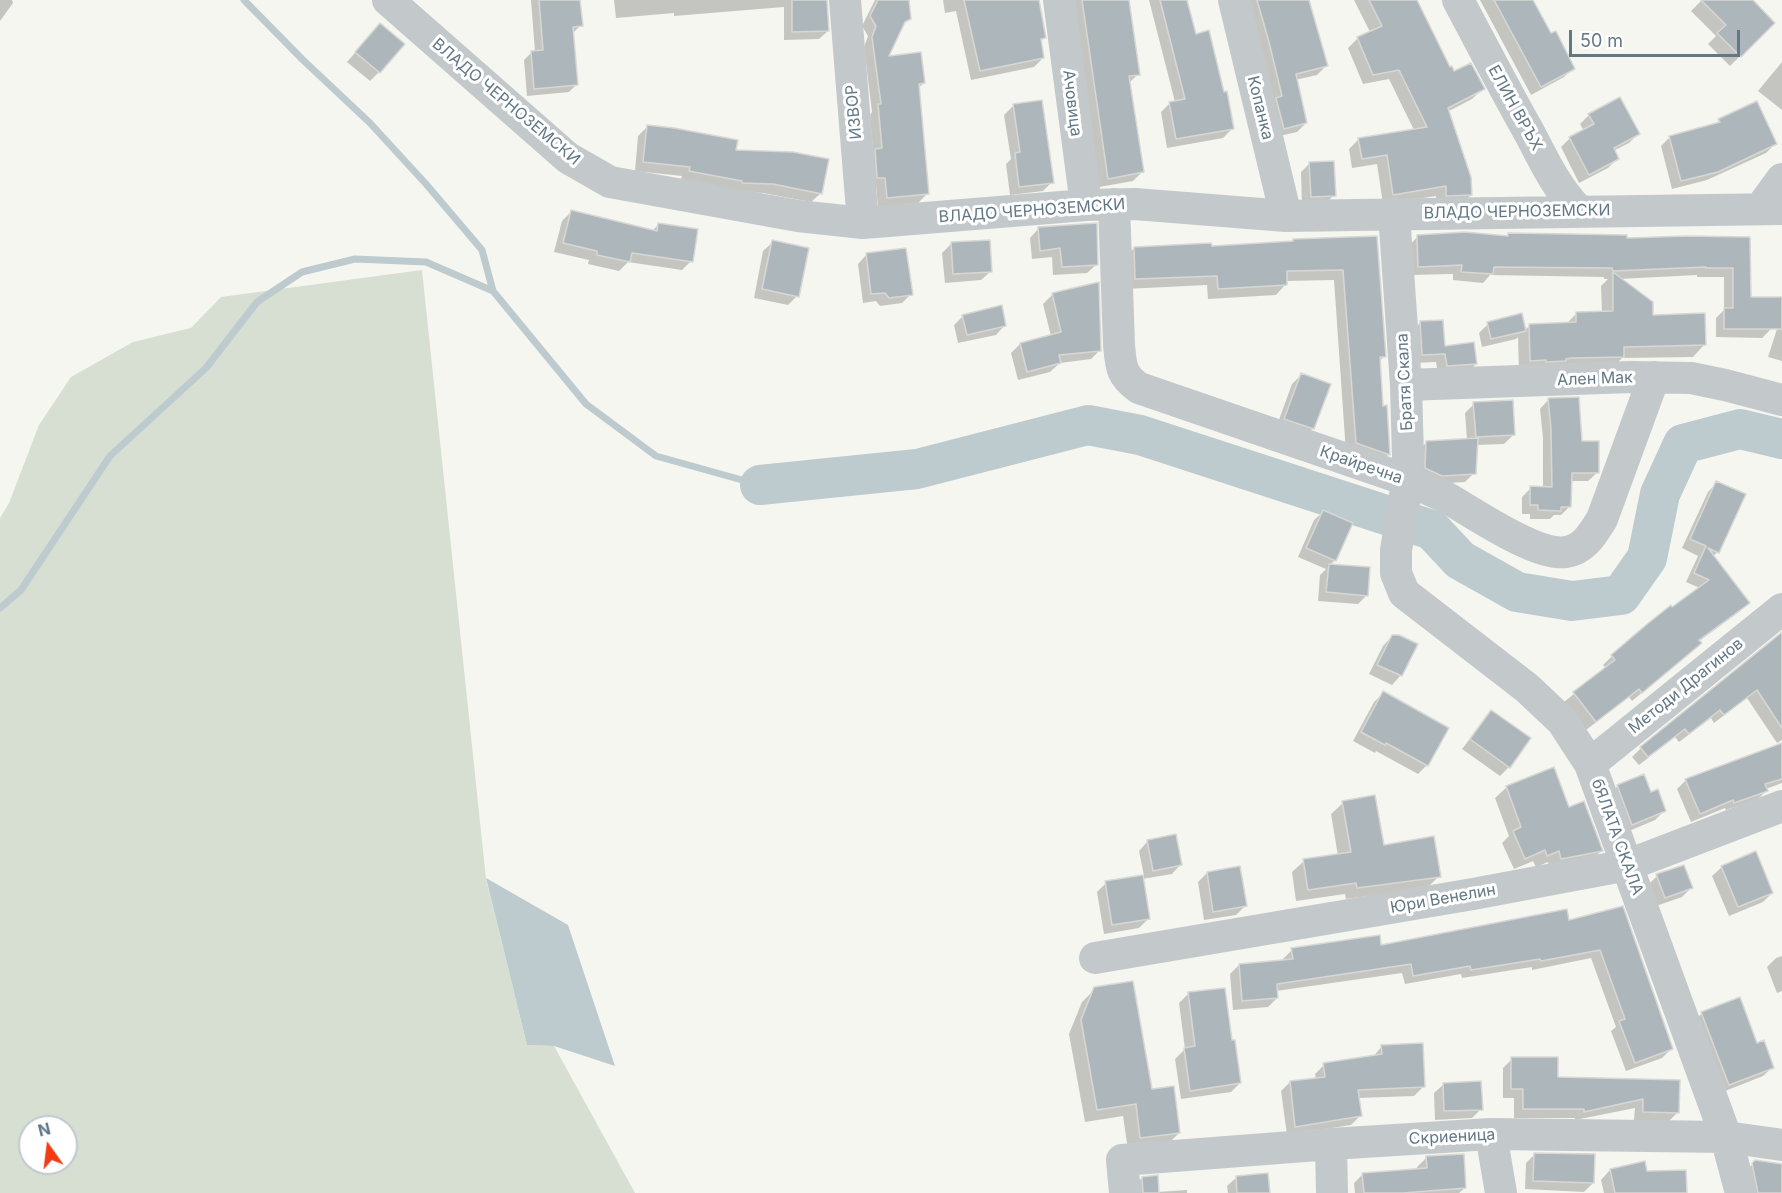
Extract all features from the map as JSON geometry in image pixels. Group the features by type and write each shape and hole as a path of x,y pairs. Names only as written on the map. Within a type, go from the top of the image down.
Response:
{"street":[{"name":"ВЛАДО ЧЕРНОЗЕМСКИ","path":"388,0 568,158 610,182 798,216 863,223 1135,204 1286,216 1771,209"},
{"name":"ИЗВОР","path":"845,0 863,223"},
{"name":"Ачовица","path":"1059,0 1100,205"},
{"name":"Копанка","path":"1234,0 1286,216"},
{"name":"ЕЛИН ВРЪХ","path":"1458,0 1555,180 1565,196 1579,211"},
{"path":"1771,209 1782,179"},
{"name":"Крайречна","path":"1100,205 1121,366 1126,378 1139,388 1446,498 1524,541 1548,551 1565,552 1580,548 1591,537 1602,519 1654,377"},
{"name":"Братя Скала","path":"1394,213 1406,384 1408,457 1396,550"},
{"name":"Ален Мак","path":"1406,384 1691,378 1782,400"},
{"name":"бЯЛАТА СКАЛА","path":"1396,550 1396,573 1404,592 1527,687 1562,721 1590,764 1726,1137 1741,1193"},
{"name":"Методи Драгинов","path":"1590,764 1782,609"},
{"name":"Юри Венелин","path":"1095,958 1461,896 1628,865 1782,806"},
{"path":"1491,1134 1501,1193"},
{"name":"Скриеница","path":"1125,1193 1122,1160 1331,1144 1491,1134 1726,1137 1782,1145"},
{"path":"1331,1144 1332,1193"}],"shaded area":[{"path":"422,270 486,879 527,1045 554,1046 635,1193 0,1193 0,518 9,503 39,425 71,377 133,342 191,328 221,297"},
{"path":"486,878 568,925 615,1066 554,1046 527,1045"}],"building":[{"path":"539,0 580,0 583,26 573,27 578,85 534,89 531,51 543,50"},
{"path":"792,0 827,0 829,31 792,32"},
{"path":"878,0 909,0 911,19 905,22 889,56 921,52 925,83 919,84 929,194 887,198 885,178 877,178 875,149 882,148 878,104 881,104 872,37 876,26 870,16"},
{"path":"964,0 1039,0 1046,38 1041,39 1044,58 980,71"},
{"path":"1082,0 1129,0 1140,75 1129,76 1144,172 1108,179"},
{"path":"1160,0 1187,0 1196,34 1209,30 1224,92 1227,91 1234,129 1176,139 1169,102 1185,99"},
{"path":"1257,0 1309,0 1328,66 1296,74 1307,123 1284,129 1276,98 1282,96"},
{"path":"1369,0 1417,0 1450,67 1452,66 1454,71 1471,63 1485,89 1448,108 1471,177 1472,195 1446,196 1446,186 1393,195 1387,155 1362,159 1358,138 1427,127 1399,70 1373,75 1357,37 1382,26"},
{"path":"1494,0 1533,0 1551,33 1556,31 1575,69 1541,87"},
{"path":"1701,0 1753,0 1775,23 1741,57 1717,33 1726,25"},
{"path":"380,23 405,44 380,73 355,52"},
{"path":"1620,97 1640,134 1614,148 1619,159 1589,175 1569,137 1594,124 1588,114"},
{"path":"1042,100 1054,183 1019,187 1015,153 1020,152 1013,104"},
{"path":"1757,101 1777,144 1718,172 1681,181 1669,136 1720,122 1718,119"},
{"path":"647,125 738,140 736,150 793,152 829,159 822,194 773,184 742,183 742,181 689,171 690,167 643,162"},
{"path":"1334,161 1336,196 1311,197 1309,162"},
{"path":"571,210 657,231 658,223 698,229 693,262 632,253 630,262 597,255 597,251 563,243"},
{"path":"1097,223 1098,265 1062,267 1060,248 1040,251 1038,227"},
{"path":"1465,232 1508,236 1508,233 1627,235 1627,238 1750,237 1751,297 1782,297 1782,329 1724,329 1724,308 1733,308 1733,268 1613,271 1612,268 1494,267 1493,274 1461,272 1462,265 1418,267 1417,235"},
{"path":"1377,236 1386,357 1380,357 1383,406 1387,405 1390,455 1356,443 1343,270 1287,271 1287,285 1218,289 1217,276 1135,279 1134,247 1211,243 1212,246 1293,241 1293,239"},
{"path":"772,240 809,248 799,297 762,289"},
{"path":"990,240 992,272 953,274 951,242"},
{"path":"906,248 913,295 889,298 885,293 871,294 866,253"},
{"path":"1613,272 1653,302 1653,315 1705,313 1706,345 1624,347 1624,357 1530,361 1529,324 1576,322 1576,312 1613,311"},
{"path":"1099,282 1101,351 1059,355 1061,363 1027,372 1020,343 1061,332 1052,293"},
{"path":"1002,305 1006,326 967,335 962,315"},
{"path":"1522,313 1526,331 1491,339 1487,322"},
{"path":"1443,320 1445,346 1474,342 1477,364 1447,366 1445,354 1422,355 1420,321"},
{"path":"1301,373 1331,384 1314,429 1284,419"},
{"path":"1579,397 1582,441 1599,441 1599,473 1572,473 1571,507 1561,507 1561,511 1538,510 1538,505 1530,505 1530,486 1552,487 1548,398"},
{"path":"1513,400 1515,435 1476,437 1473,402"},
{"path":"1478,438 1476,474 1442,476 1425,468 1426,441"},
{"path":"1716,481 1746,494 1719,553 1708,548 1750,603 1699,640 1702,643 1642,693 1639,689 1596,722 1573,692 1615,660 1611,655 1646,625 1709,580 1694,573 1706,546 1690,539"},
{"path":"1323,510 1353,523 1336,561 1306,548"},
{"path":"1329,564 1370,567 1368,596 1326,592"},
{"path":"1782,632 1782,728 1757,690 1724,715 1720,710 1689,734 1685,729 1648,757 1640,747"},
{"path":"1392,635 1399,635 1418,644 1402,676 1377,665"},
{"path":"1383,691 1449,728 1428,766 1361,732"},
{"path":"1491,710 1531,738 1510,768 1470,739"},
{"path":"1782,743 1782,779 1765,784 1768,791 1734,803 1733,800 1700,814 1685,779"},
{"path":"1554,767 1569,807 1584,801 1603,851 1561,859 1559,851 1547,856 1545,850 1525,859 1513,831 1521,827 1506,786"},
{"path":"1644,774 1651,792 1658,789 1666,811 1632,825 1617,785"},
{"path":"1375,795 1384,845 1434,836 1441,877 1357,888 1356,883 1308,890 1303,859 1351,852 1342,801"},
{"path":"1176,834 1182,865 1153,871 1147,840"},
{"path":"1756,851 1773,893 1738,907 1721,866"},
{"path":"1684,865 1693,888 1665,898 1656,874"},
{"path":"1240,866 1247,906 1213,912 1207,872"},
{"path":"1143,875 1150,919 1112,925 1105,881"},
{"path":"1623,906 1673,1049 1635,1063 1619,1021 1625,1019 1600,950 1541,961 1540,959 1471,970 1470,966 1413,976 1411,964 1277,984 1278,998 1242,1001 1239,964 1293,959 1291,948 1380,935 1381,945 1567,909 1569,920"},
{"path":"1133,981 1152,1089 1174,1086 1180,1133 1140,1138 1136,1104 1097,1110 1081,1020 1094,987"},
{"path":"1225,988 1241,1083 1190,1091 1184,1048 1195,1046 1188,992"},
{"path":"1740,997 1757,1043 1764,1040 1774,1068 1729,1085 1701,1012"},
{"path":"1423,1043 1425,1087 1358,1090 1362,1116 1295,1127 1290,1081 1325,1077 1323,1063 1382,1054 1381,1045"},
{"path":"1511,1057 1558,1057 1558,1077 1680,1080 1679,1113 1643,1112 1643,1099 1584,1112 1584,1109 1523,1109 1523,1089 1511,1089"},
{"path":"1481,1081 1483,1110 1444,1111 1443,1083"},
{"path":"1534,1153 1595,1154 1594,1183 1533,1181"},
{"path":"1464,1154 1466,1188 1403,1193 1364,1193 1362,1173 1427,1168 1426,1156"},
{"path":"1755,1160 1782,1164 1782,1193 1758,1193 1752,1163"},
{"path":"1645,1161 1647,1171 1686,1170 1687,1193 1615,1193 1610,1169"},
{"path":"1268,1173 1270,1193 1237,1193 1236,1176"},
{"path":"1158,1175 1159,1193 1143,1193 1142,1177"}],"waterway":[{"path":"244,0 370,123 426,184 482,250 493,291"},
{"path":"0,608 21,590 110,456 206,368 257,302 302,272 355,259 426,262 493,291 586,404 656,456 760,485"},
{"path":"760,485 917,469 1088,425 1140,435 1432,530 1460,560 1517,592 1572,601 1621,595 1647,558 1660,494 1683,444 1740,429 1782,439"}]}
